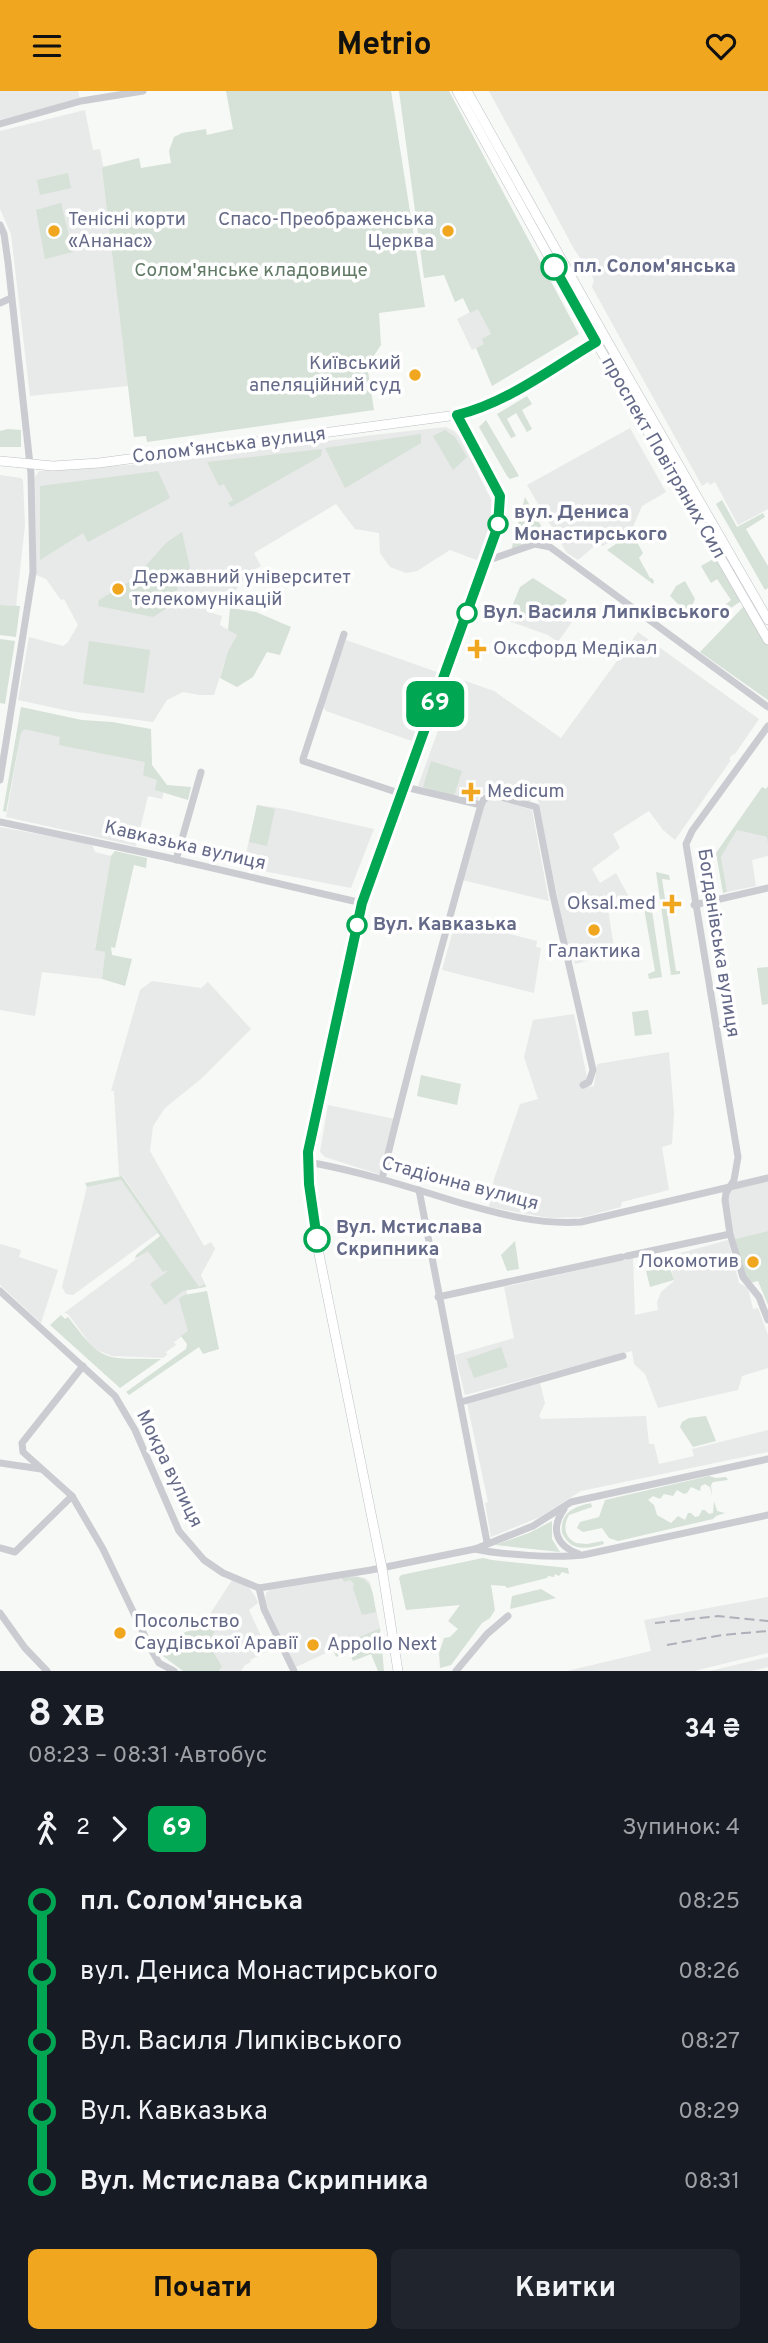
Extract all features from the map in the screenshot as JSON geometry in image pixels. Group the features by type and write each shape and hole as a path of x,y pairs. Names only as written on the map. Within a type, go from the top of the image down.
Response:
{"main road":[{"name":"проспект Повітряних Сил","path":"457,91 754,606 768,640"},
{"name":"проспект Повітряних Сил","path":"467,91 600,340"},
{"name":"Соломʼянська вулиця","path":"0,461 53,466 99,463 457,415 478,410 498,400 600,340"},
{"path":"398,1671 382,1568 317,1244 308,1163 309,1144 362,903 498,526 500,496 457,415"},
{"name":"проспект Повітряних Сил","path":"754,606 768,620"}],"street":[{"path":"0,124 81,101 143,91"},
{"path":"0,225 8,262 30,464 33,572 0,780"},
{"path":"0,303 11,297"},
{"path":"486,561 535,544 550,547 768,707"},
{"path":"754,606 768,599"},
{"path":"344,634 303,761 404,791 481,805"},
{"name":"Богданівська вулиця","path":"768,726 685,844 738,1157 734,1180 725,1201 730,1234 743,1277 759,1297 768,1320"},
{"path":"176,860 201,772"},
{"path":"382,1179 418,1033 481,805 484,799 494,795 536,807 593,1070 589,1082 583,1085"},
{"name":"Кавказька вулиця","path":"0,822 362,903"},
{"path":"695,905 768,888"},
{"name":"Стадіонна вулиця","path":"308,1163 382,1179 515,1219 560,1224 589,1220 768,1178"},
{"path":"419,1190 488,1542"},
{"path":"438,1297 730,1234"},
{"name":"Мокра вулиця","path":"0,1291 115,1397 127,1416 179,1531 204,1560 259,1588"},
{"path":"461,1402 623,1356"},
{"path":"83,1366 22,1443 23,1452 72,1496 103,1549 152,1651 159,1663 173,1671"},
{"path":"475,1549 533,1526 566,1505 580,1500 768,1459"},
{"path":"0,1463 41,1469"},
{"path":"0,1548 15,1552 72,1496"},
{"path":"566,1505 556,1524 559,1538 569,1550 583,1555"},
{"path":"294,1671 264,1609 259,1588 382,1568 475,1549 561,1556 583,1555 768,1515"},
{"path":"0,1613 25,1648 47,1671"},
{"path":"456,1671 487,1634 508,1616"}],"shaded area":[{"path":"0,91 78,91 80,99 0,120"},
{"path":"489,91 768,91 768,509 738,525 715,482 702,486 592,287 592,276 574,249"},
{"path":"85,110 93,150 100,149 104,170 128,386 30,396 11,234 0,209 0,131"},
{"path":"478,308 491,334 484,344 472,350 457,319"},
{"path":"446,427 459,436 492,501 491,519 479,561 450,550 417,571 406,573 390,567 380,553 379,533 355,529 336,504 254,553 261,566 247,574 231,597 209,612 222,616 220,625 237,635 228,651 214,695 183,692 167,700 153,722 69,711 18,700 29,637 63,646 78,625 64,599 61,600 46,579 36,575 35,477 39,471 158,463"},
{"path":"630,428 666,492 642,506 633,527 603,546 597,544 578,560 567,553 527,485"},
{"path":"0,475 23,480 25,525 16,606 0,605"},
{"path":"535,603 555,617 559,612 572,622 558,642 548,635 506,620 522,619"},
{"path":"638,632 759,719 675,840 663,830 649,811 613,834 620,848 592,869 600,883 616,873 629,897 607,903 615,954 575,964 574,959 570,960 536,791 529,792 531,800 527,803 490,792 479,796 478,802 418,786 457,678 494,691 561,738"},
{"path":"346,640 437,672 412,741 326,711 322,705"},
{"path":"22,728 150,757 150,765 165,786 162,799 148,796 136,846 6,817"},
{"path":"488,799 532,810 549,901 462,880 483,805"},
{"path":"257,805 374,829 351,888 243,867"},
{"path":"0,827 92,844 95,852 111,856 95,949 105,952 102,979 42,972 35,1016 0,1010"},
{"path":"737,830 768,837 768,856 752,860 756,886 727,892 721,857"},
{"path":"456,920 537,941 536,947 541,948 534,993 442,970"},
{"path":"152,981 201,988 208,982 251,1029 202,1078 165,1108 153,1126 150,1151 204,1246 211,1242 215,1249 201,1275 205,1284 199,1288 123,1176 119,1176 114,1091 111,1091 140,990"},
{"path":"574,1014 589,1087 594,1086 597,1064 669,1052 674,1113 672,1144 662,1147 669,1190 622,1202 621,1207 584,1217 549,1218 489,1207 494,1179 520,1104 538,1099 524,1057 533,1020"},
{"path":"328,1105 395,1119 381,1175 325,1157 320,1152"},
{"path":"121,1180 158,1233 73,1295 66,1294 62,1287 87,1187"},
{"path":"768,1180 768,1231 735,1239 727,1196 731,1189"},
{"path":"162,1240 182,1274 191,1308 188,1332 174,1342 176,1345 166,1352 167,1355 163,1358 112,1356 99,1351 91,1345 68,1314 64,1313"},
{"path":"728,1240 739,1283 748,1288 753,1309 758,1308 768,1335 768,1368 742,1376 738,1390 658,1408 645,1374 634,1364 632,1351 465,1395 455,1355 514,1338 504,1287 633,1258 635,1315 658,1310 657,1302 661,1292 674,1281 669,1256"},
{"path":"0,1244 21,1250 19,1257 58,1270 41,1323 0,1285"},
{"path":"540,1383 545,1403 539,1416 542,1419 646,1416 649,1444 654,1444 659,1464 694,1456 692,1449 768,1430 768,1452 581,1491 540,1517 491,1537 485,1503 488,1502 467,1403"},
{"path":"355,1576 370,1582 380,1628 296,1667 265,1602 266,1593 270,1590"},
{"path":"232,1580 248,1586 256,1598 258,1603 249,1610 268,1651 250,1660 241,1671 219,1671 222,1668 208,1641 220,1623 210,1614"},
{"path":"768,1597 768,1653 694,1671 567,1671 651,1651 644,1620"},
{"path":"768,1657 768,1667 751,1671 710,1671"}],"green space":[{"name":"Солом'янське кладовище","path":"226,91 391,91 425,307 379,313 381,345 368,371 374,410 147,442 146,436 134,437 102,170 103,167 139,158 141,168 171,163 169,151 174,137 206,129 207,135 233,129"},
{"path":"399,91 449,91 579,334 492,386 476,348 484,344 482,339 491,334 478,309 470,313 463,298 455,302 444,275 424,278"},
{"path":"68,173 71,188 40,195 37,180"},
{"name":"Тенісні корти «Ананас»","path":"61,203 73,252 45,259 36,210"},
{"path":"527,396 532,404 522,410 532,429 527,432 516,413 507,419 516,436 511,438 497,414"},
{"path":"486,420 519,476 510,479 507,476 479,427"},
{"path":"21,430 21,447 0,447 0,431"},
{"path":"445,430 455,437 467,457 453,470 433,436"},
{"path":"421,434 421,443 345,488 325,448"},
{"path":"322,449 321,456 231,507 228,503 233,500 224,484 219,486 207,462"},
{"path":"158,471 170,498 88,542 83,533 40,560 40,486"},
{"path":"525,497 544,531 542,539 511,551"},
{"path":"722,500 737,527 763,513 765,517 746,529 768,566 768,588 765,590 716,504"},
{"path":"182,532 190,568 179,583 173,604 153,617 98,606 99,600 134,579 166,543"},
{"path":"632,533 643,553 639,558 654,581 653,584 607,550"},
{"path":"715,558 741,601 728,610 725,605 731,600 717,579 711,583 701,566"},
{"path":"533,578 567,600 555,617 535,603 522,619 507,619 520,587"},
{"path":"685,581 695,599 692,606 686,609 670,596 676,586"},
{"path":"0,605 20,606 16,637 0,635"},
{"path":"745,605 768,645 768,700 700,652"},
{"path":"230,608 256,612 291,627 280,655 267,652 253,677 237,687 220,678 228,651 237,635 228,630"},
{"path":"0,639 15,641 5,704 0,703"},
{"path":"89,641 150,650 144,693 83,684"},
{"path":"21,707 82,720 151,729 152,765 167,785 191,787 188,800 155,790 157,780 143,775 145,762 59,745 60,737 24,729 6,812 3,811"},
{"path":"431,761 462,771 454,796 423,787"},
{"path":"768,786 768,844 767,837 737,830 721,857 727,892 723,893 716,853 762,787 766,789"},
{"path":"257,805 275,809 267,846 249,842"},
{"path":"115,851 147,858 146,868 134,865 115,948 111,947 112,955 132,959 125,986 102,979 105,952 95,950 111,856"},
{"path":"656,872 669,875 670,880 662,879 676,971 680,971 680,974 671,975"},
{"path":"612,902 651,904 662,977 649,979 648,974 655,971 644,908 612,907"},
{"path":"768,967 768,1004 762,1005 757,968"},
{"path":"648,1010 652,1034 635,1036 632,1012"},
{"path":"421,1075 461,1084 457,1105 417,1096"},
{"path":"122,1176 199,1287 205,1284 206,1287 183,1291 165,1305 150,1284 167,1270 163,1272 148,1251 135,1259 136,1255 160,1236 121,1180 87,1187 85,1183"},
{"path":"768,1231 768,1305 758,1281 750,1283 747,1280 735,1239"},
{"path":"515,1241 519,1269 507,1271 501,1255"},
{"path":"669,1265 674,1280 650,1287 646,1271"},
{"path":"207,1291 219,1349 203,1354 199,1347 129,1395 126,1392 186,1349 187,1344 181,1336 188,1331 179,1299 184,1295"},
{"path":"61,1315 65,1319 68,1317 98,1351 106,1355 127,1359 161,1359 120,1388 50,1325"},
{"path":"501,1347 508,1367 474,1378 467,1359"},
{"path":"706,1416 716,1441 693,1447 680,1427 682,1422 689,1418"},
{"path":"709,1476 726,1477 728,1480 713,1482 712,1496 710,1487 705,1484 700,1491 691,1487 684,1494 677,1490 673,1496 664,1494 660,1499 653,1496 648,1500 654,1505 657,1515 671,1523 678,1516 685,1520 688,1513 695,1517 699,1516 702,1510 713,1513 714,1501 717,1511 725,1513 713,1519 618,1541 609,1538 602,1528 583,1532 577,1528 580,1522 599,1517 605,1500"},
{"path":"591,1503 592,1507 569,1515 566,1531 569,1538 576,1543 603,1541 604,1544 585,1548 574,1546 562,1533 563,1520 569,1512"},
{"path":"552,1521 552,1539 560,1552 495,1545 529,1533"},
{"path":"483,1558 568,1568 569,1574 562,1572 559,1576 555,1574 554,1577 548,1576 507,1588 491,1585 495,1610 451,1665 440,1668 439,1653 444,1638 450,1637 458,1629 448,1621 460,1605 406,1610 399,1578 401,1575"},
{"path":"357,1577 370,1585 376,1612 362,1615 354,1584 350,1580 344,1582 342,1578"},
{"path":"541,1589 556,1598 510,1609 512,1596"},
{"path":"210,1614 220,1623 208,1642 222,1667 219,1671 183,1671 163,1656 181,1634 199,1627"},
{"path":"380,1628 384,1671 378,1671 371,1654 353,1661 349,1651 336,1657 333,1649"}],"railway":[{"path":"655,1623 718,1616 768,1621"},
{"path":"667,1645 722,1635 768,1631"}],"bus line":[{"name":"69","path":"317,1239 309,1184 309,1144 360,911 498,526 500,496 457,415 478,410 498,400 596,342 554,267"}],"place":[{"name":"Тенісні корти «Ананас»","path":"54,231"},
{"name":"Спасо-Преображенська Церква","path":"448,231"},
{"name":"пл. Солом'янська","path":"554,267"},
{"name":"Київський апеляційний суд","path":"415,375"},
{"name":"вул. Дениса Монастирського","path":"498,524"},
{"name":"Державний університет телекомунікацій","path":"118,589"},
{"name":"Вул. Василя Липківського","path":"467,613"},
{"name":"Оксфорд Медікал","path":"477,649"},
{"name":"Medicum","path":"471,792"},
{"name":"Oksal.med","path":"672,904"},
{"name":"Вул. Кавказька","path":"357,925"},
{"name":"Галактика","path":"594,930"},
{"name":"Вул. Мстислава Скрипника","path":"317,1239"},
{"name":"Локомотив","path":"753,1262"},
{"name":"Посольство Саудівської Аравії","path":"120,1633"},
{"name":"Appollo Next","path":"313,1645"}]}
